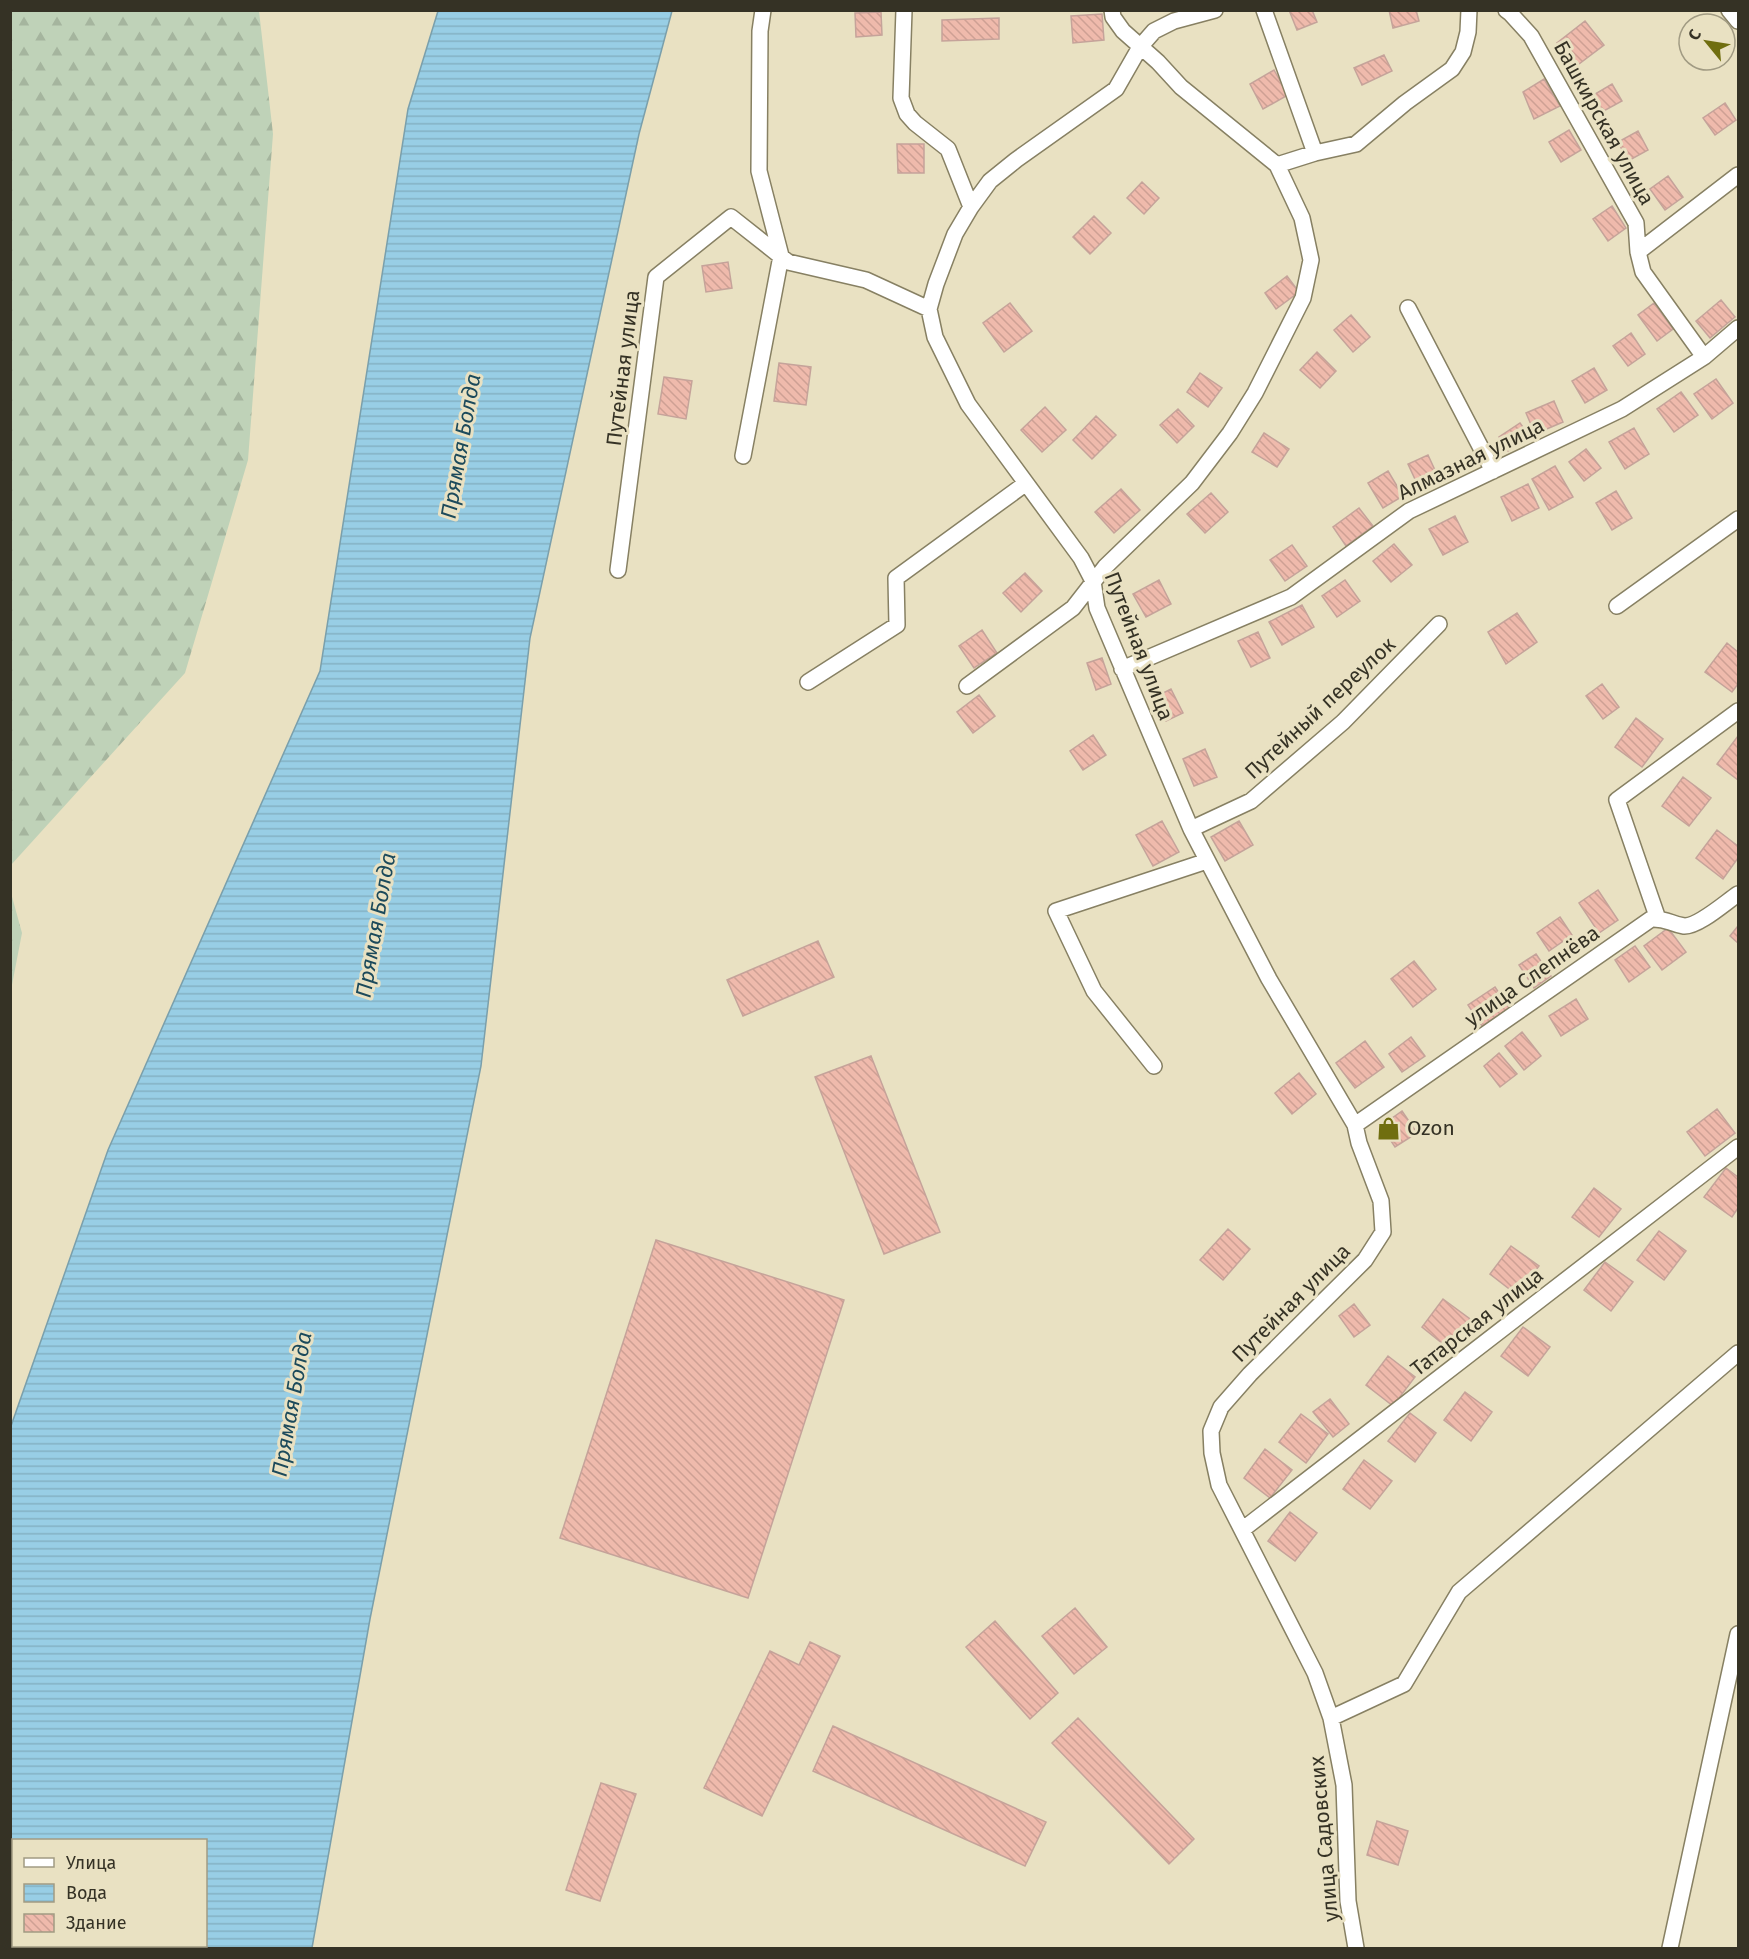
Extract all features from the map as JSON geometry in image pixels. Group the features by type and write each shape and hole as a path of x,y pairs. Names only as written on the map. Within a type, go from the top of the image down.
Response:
{"street":[{"path":"743,456 781,256 759,171 760,31 763,10"},
{"path":"904,10 901,98 907,114 915,123 948,149 971,207"},
{"path":"967,686 1073,608 1084,597 1093,581 1125,547 1192,483 1230,433 1256,393 1304,298 1311,260 1302,218 1277,165 1219,120 1140,47 1123,31 1113,17 1112,10"},
{"path":"929,309 955,234 990,181 1116,89 1140,47 1154,31 1174,21 1215,10"},
{"path":"1264,10 1315,153"},
{"path":"1277,165 1315,153 1356,144 1405,103 1452,69 1463,52 1468,32 1469,10"},
{"name":"Башкирская улица","path":"1506,10 1531,36 1636,223 1638,252 1643,272 1704,357"},
{"path":"1729,10 1738,21"},
{"path":"1638,252 1738,175"},
{"name":"Путейная улица","path":"618,570 656,277 731,217 788,262 866,280 929,309 935,337 968,404 1081,558 1093,581 1097,608 1191,829 1269,979 1355,1125 1359,1143 1382,1201 1383,1232 1365,1260 1250,1374 1221,1407 1211,1431 1212,1453 1219,1485 1242,1530"},
{"path":"1408,308 1493,471"},
{"name":"Алмазная улица","path":"1122,669 1291,597 1409,511 1622,409 1704,357 1738,328"},
{"path":"808,682 897,625 896,578 1025,484"},
{"path":"1617,606 1738,519"},
{"name":"Путейный переулок","path":"1191,829 1251,801 1343,722 1439,624"},
{"path":"1738,711 1617,800 1658,919 1664,918 1687,926 1697,923 1738,894"},
{"path":"1154,1066 1094,991 1056,911 1208,861"},
{"name":"улица Слепнёва","path":"1355,1125 1651,919 1658,919"},
{"name":"Татарская улица","path":"1242,1530 1738,1147"},
{"path":"1331,1718 1404,1684 1459,1592 1738,1353"},
{"name":"улица Садовских","path":"1242,1530 1315,1673 1331,1718 1344,1785 1348,1901 1356,1948"},
{"path":"1670,1948 1738,1634"}],"green space":[{"path":"11,10 259,11 273,134 248,460 185,673 11,865"},
{"path":"11,893 22,933 11,990"}],"water":[{"name":"Прямая Болда","path":"438,11 672,11 639,134 530,638 481,1066 370,1619 312,1948 11,1948 11,1426 108,1150 320,671 408,109"}],"building":[{"path":"1289,10 1312,10 1317,22 1297,30"},
{"path":"1389,10 1416,10 1419,21 1393,28"},
{"path":"881,12 882,35 856,37 855,13"},
{"path":"1102,14 1104,40 1073,43 1071,16"},
{"path":"999,18 999,39 942,41 942,20"},
{"path":"1585,21 1604,45 1575,67 1557,43"},
{"path":"1384,55 1392,71 1362,85 1354,68"},
{"path":"1274,70 1288,95 1263,109 1250,84"},
{"path":"1544,79 1560,106 1534,119 1523,92"},
{"path":"1612,84 1622,101 1600,113 1590,97"},
{"path":"1725,103 1736,120 1715,135 1703,118"},
{"path":"1569,130 1581,150 1561,162 1549,142"},
{"path":"1638,131 1648,150 1628,161 1618,142"},
{"path":"897,144 924,144 924,173 898,173"},
{"path":"1668,176 1683,197 1665,210 1650,189"},
{"path":"1142,182 1159,198 1144,214 1127,198"},
{"path":"1612,206 1626,228 1608,241 1593,219"},
{"path":"1094,216 1111,233 1090,254 1073,237"},
{"path":"728,262 732,288 706,292 702,266"},
{"path":"1287,276 1299,292 1276,309 1265,293"},
{"path":"1721,300 1735,317 1710,338 1696,321"},
{"path":"1010,303 1032,331 1004,352 983,323"},
{"path":"1654,303 1673,329 1657,341 1638,315"},
{"path":"1351,315 1370,337 1353,352 1334,330"},
{"path":"1631,333 1645,354 1628,366 1613,346"},
{"path":"1317,352 1336,371 1320,388 1300,370"},
{"path":"779,363 811,367 806,405 774,401"},
{"path":"1594,368 1607,390 1585,403 1572,381"},
{"path":"1200,373 1222,388 1208,407 1187,392"},
{"path":"664,377 692,381 686,419 658,414"},
{"path":"1716,379 1733,403 1712,419 1694,394"},
{"path":"1681,392 1698,415 1674,432 1657,409"},
{"path":"1554,401 1563,422 1535,434 1526,413"},
{"path":"1045,407 1066,430 1042,452 1021,430"},
{"path":"1178,409 1194,426 1177,443 1160,425"},
{"path":"1096,416 1116,435 1092,459 1073,440"},
{"path":"1520,423 1530,437 1508,451 1499,437"},
{"path":"1634,428 1649,454 1625,469 1609,442"},
{"path":"1264,433 1289,449 1277,467 1252,452"},
{"path":"1586,449 1601,468 1584,481 1569,462"},
{"path":"1428,455 1440,481 1420,490 1408,464"},
{"path":"1555,466 1573,497 1549,510 1532,479"},
{"path":"1388,471 1403,496 1383,508 1368,483"},
{"path":"1528,484 1539,508 1512,521 1501,497"},
{"path":"1121,489 1140,510 1114,533 1095,512"},
{"path":"1616,491 1632,518 1612,530 1596,503"},
{"path":"1211,493 1228,512 1205,533 1187,514"},
{"path":"1359,508 1373,526 1346,546 1333,527"},
{"path":"1455,516 1468,542 1443,555 1429,529"},
{"path":"1394,544 1412,565 1391,582 1373,561"},
{"path":"1292,545 1307,566 1285,581 1270,560"},
{"path":"1025,573 1042,591 1021,612 1003,593"},
{"path":"1159,580 1171,604 1146,617 1133,594"},
{"path":"1345,580 1360,601 1337,617 1322,596"},
{"path":"1302,605 1314,627 1282,645 1269,622"},
{"path":"1517,613 1537,642 1506,664 1488,632"},
{"path":"982,630 997,653 974,668 959,646"},
{"path":"1258,632 1270,658 1251,667 1238,641"},
{"path":"1727,643 1738,652 1738,684 1732,692 1705,672"},
{"path":"1102,658 1111,684 1096,690 1087,663"},
{"path":"1602,684 1619,707 1603,719 1586,696"},
{"path":"1171,689 1183,713 1166,721 1155,697"},
{"path":"979,695 995,716 973,733 957,712"},
{"path":"1636,718 1663,739 1642,767 1615,747"},
{"path":"1093,735 1106,755 1083,770 1070,751"},
{"path":"1738,736 1738,780 1717,764"},
{"path":"1205,749 1217,777 1194,786 1183,759"},
{"path":"1683,777 1711,798 1689,826 1662,806"},
{"path":"1162,821 1179,852 1153,866 1136,835"},
{"path":"1239,821 1253,845 1225,861 1211,837"},
{"path":"1717,830 1738,846 1738,858 1723,879 1696,858"},
{"path":"1598,890 1618,920 1599,933 1579,903"},
{"path":"1560,917 1572,935 1549,951 1537,933"},
{"path":"1738,926 1738,943 1730,936"},
{"path":"1668,928 1686,952 1662,970 1644,946"},
{"path":"818,941 834,977 743,1016 727,980"},
{"path":"1635,946 1650,967 1629,982 1615,960"},
{"path":"1536,954 1551,976 1534,988 1519,965"},
{"path":"1414,961 1436,989 1413,1007 1391,979"},
{"path":"1495,987 1509,1008 1482,1026 1468,1005"},
{"path":"1576,999 1588,1019 1561,1036 1549,1016"},
{"path":"1522,1032 1541,1056 1524,1070 1505,1046"},
{"path":"1411,1037 1425,1056 1402,1072 1389,1054"},
{"path":"1365,1041 1384,1067 1355,1088 1336,1063"},
{"path":"1499,1053 1517,1074 1500,1087 1484,1066"},
{"path":"871,1056 940,1232 884,1254 815,1077"},
{"path":"1299,1073 1316,1094 1292,1114 1275,1093"},
{"path":"1717,1109 1735,1133 1705,1156 1687,1132"},
{"path":"1402,1111 1417,1133 1395,1147 1381,1126"},
{"path":"1726,1168 1738,1177 1738,1208 1732,1217 1704,1197"},
{"path":"1594,1188 1621,1209 1599,1237 1572,1217"},
{"path":"1228,1229 1250,1249 1223,1280 1200,1260"},
{"path":"1659,1231 1686,1251 1664,1280 1637,1260"},
{"path":"656,1240 844,1300 748,1598 560,1538"},
{"path":"1511,1246 1539,1266 1517,1295 1490,1274"},
{"path":"1605,1262 1633,1282 1611,1311 1584,1290"},
{"path":"1443,1299 1470,1319 1448,1348 1422,1327"},
{"path":"1354,1304 1370,1325 1354,1337 1339,1316"},
{"path":"1523,1327 1550,1347 1528,1376 1501,1356"},
{"path":"1388,1356 1415,1377 1393,1406 1366,1385"},
{"path":"1465,1392 1492,1412 1471,1441 1444,1420"},
{"path":"1330,1399 1349,1424 1333,1437 1313,1412"},
{"path":"1410,1413 1436,1433 1415,1462 1388,1441"},
{"path":"1301,1414 1328,1434 1306,1463 1279,1442"},
{"path":"1265,1449 1292,1470 1270,1498 1244,1478"},
{"path":"1364,1460 1392,1481 1370,1509 1343,1489"},
{"path":"1290,1512 1317,1533 1295,1561 1268,1541"},
{"path":"1075,1608 1107,1647 1074,1674 1042,1636"},
{"path":"995,1621 1058,1693 1030,1719 966,1647"},
{"path":"810,1642 840,1656 762,1816 704,1788 770,1651 799,1665"},
{"path":"1078,1718 1194,1839 1169,1864 1052,1743"},
{"path":"833,1726 1046,1822 1025,1866 813,1771"},
{"path":"601,1783 636,1794 600,1901 566,1890"},
{"path":"1377,1821 1408,1831 1398,1865 1367,1855"}],"place":[{"name":"Ozon","path":"1389,1128"}]}
